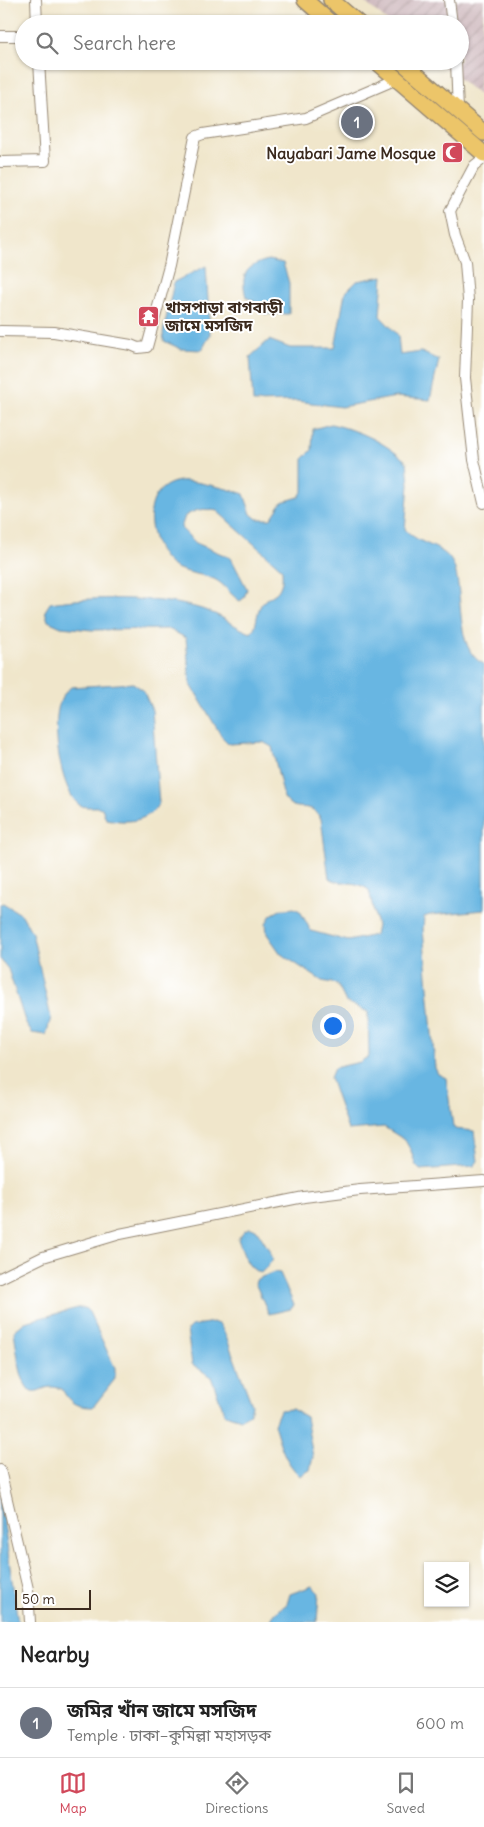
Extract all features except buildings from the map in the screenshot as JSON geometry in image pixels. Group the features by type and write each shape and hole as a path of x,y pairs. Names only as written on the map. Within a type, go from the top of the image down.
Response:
{"highway":[{"path":"305,0 322,15"},
{"path":"331,0 348,15"},
{"path":"387,70 484,156"},
{"path":"411,70 484,134"}],"street":[{"path":"36,0 37,15"},
{"path":"449,0 451,15"},
{"path":"0,36 15,36"},
{"path":"0,162 45,161 40,70"},
{"path":"456,70 458,113"},
{"path":"0,330 54,332 131,345 138,348 147,347 169,266 195,137 203,134 306,118 397,78"},
{"path":"484,156 474,166 450,211 454,235 465,262 468,300 465,378 474,460 484,503"},
{"path":"0,1278 44,1257 120,1234 286,1201 360,1190 484,1181"},
{"path":"0,1470 28,1589 30,1622"}],"shaded area":[{"path":"362,0 484,0 479,95 448,70 469,70 469,15 380,15"}],"water":[{"path":"268,260 283,263 289,283 289,314 265,314 259,304 246,297 244,282 247,272 254,265"},
{"path":"206,266 210,335 202,350 181,349 164,341 163,333 174,282"},
{"path":"383,276 380,316 398,335 400,355 421,352 439,360 430,400 396,397 341,407 297,401 253,402 250,357 269,340 290,348 335,348 345,293 357,281"},
{"path":"331,424 372,438 407,462 409,485 405,529 417,539 444,553 453,564 457,575 461,619 468,646 474,657 484,664 484,910 430,915 424,917 423,929 435,1068 438,1074 446,1078 453,1126 455,1129 474,1131 478,1161 474,1166 420,1170 416,1166 405,1140 384,1127 348,1130 330,1078 334,1068 360,1062 369,1056 368,1012 346,1002 337,984 322,981 281,954 267,934 266,923 271,915 280,910 294,908 300,911 311,931 348,941 375,935 377,926 369,890 354,883 339,882 329,878 321,819 312,809 293,806 284,798 272,747 263,742 229,744 222,737 190,683 186,638 169,629 92,630 61,627 48,621 45,611 50,603 67,601 87,599 153,600 194,607 210,612 251,633 261,605 280,588 282,569 217,511 200,510 185,516 181,528 196,543 231,558 247,589 244,598 240,601 214,579 177,568 167,561 160,551 151,527 153,503 158,493 167,485 185,481 244,494 251,514 257,519 271,519 282,502 299,497 303,490 303,459 312,450 313,429"},
{"path":"133,683 143,690 152,710 159,803 154,810 143,818 129,821 106,819 102,808 80,805 71,795 59,755 56,725 57,712 62,698 71,687"},
{"path":"3,903 22,915 32,933 51,1018 46,1035 32,1033 26,1024 8,969 0,959 0,904"},
{"path":"249,1228 256,1229 273,1260 261,1273 248,1264 238,1239"},
{"path":"274,1272 280,1273 294,1305 291,1309 269,1314 255,1283 257,1279"},
{"path":"78,1308 85,1308 89,1312 115,1368 115,1379 93,1407 75,1404 62,1389 56,1387 32,1391 24,1382 17,1355 14,1331 25,1322"},
{"path":"213,1322 220,1325 225,1334 252,1405 250,1414 241,1419 225,1414 211,1377 192,1364 187,1330 191,1326"},
{"path":"292,1409 306,1417 313,1457 310,1470 300,1476 286,1458 274,1424 280,1410"},
{"path":"0,1496 18,1622 0,1622"},
{"path":"312,1586 319,1593 317,1622 270,1622 274,1614 287,1604 290,1594"}],"place":[{"name":"জমির খাঁন জামে মসজিদ","path":"357,122"},
{"name":"Nayabari Jame Mosque","path":"452,153"},
{"name":"খাসপাড়া বাগবাড়ী জামে মসজিদ","path":"149,316"}]}
